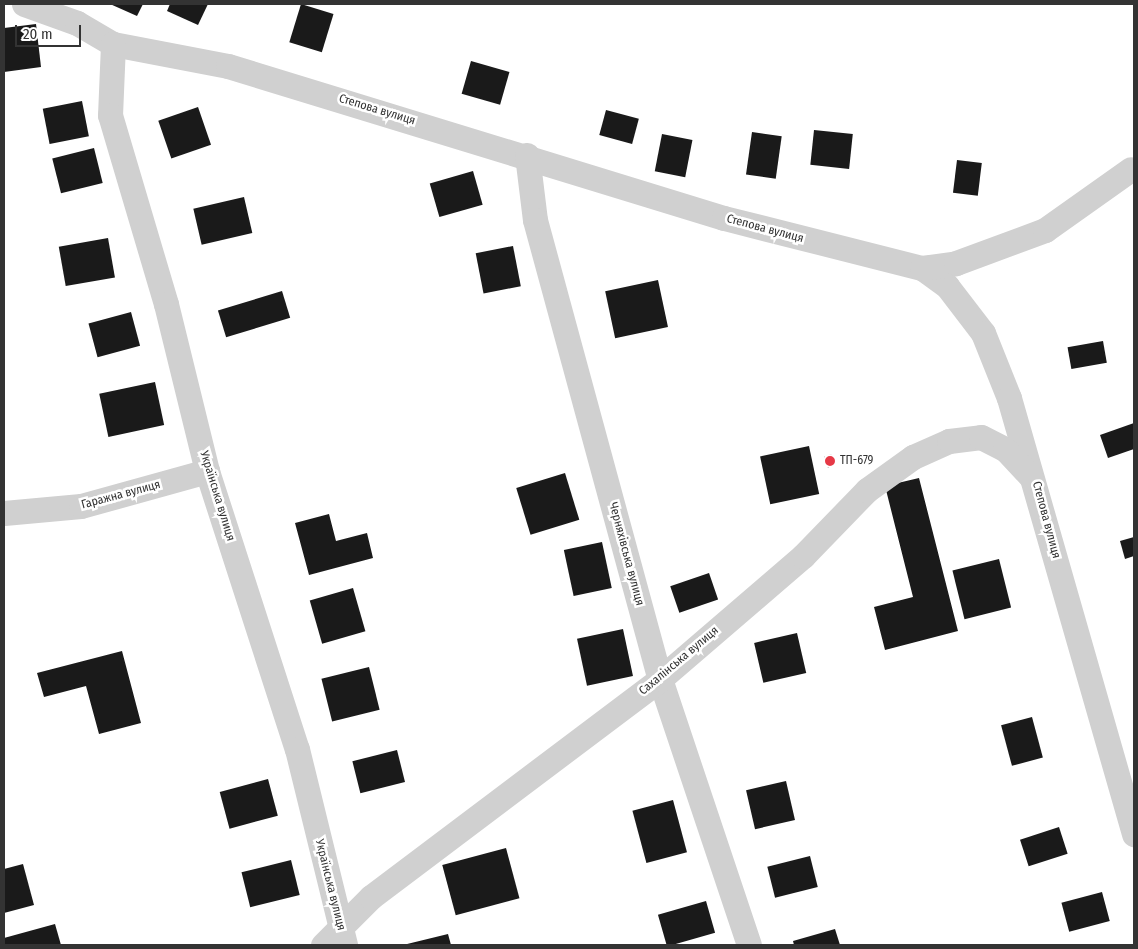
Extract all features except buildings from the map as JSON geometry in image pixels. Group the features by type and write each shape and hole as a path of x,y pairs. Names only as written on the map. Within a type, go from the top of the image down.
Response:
{"street":[{"name":"Степова вулиця","path":"24,4 77,23 113,44 228,66 724,218 922,268 946,286 983,333 1036,484 1134,834"},
{"name":"Українська вулиця","path":"113,44 110,115 166,304 208,471 297,749 336,941"},
{"name":"Черняхівська вулиця","path":"526,156 535,220 660,680 749,945"},
{"path":"922,268 956,263 1045,230 1131,170"},
{"name":"Сахалінська вулиця","path":"336,941 371,897 660,680 803,556 867,490 913,457 949,441 981,437 1005,449 1036,484"},
{"name":"Гаражна вулиця","path":"4,513 81,506 208,471"}],"place":[{"name":"ТП-679","path":"830,461"}]}
